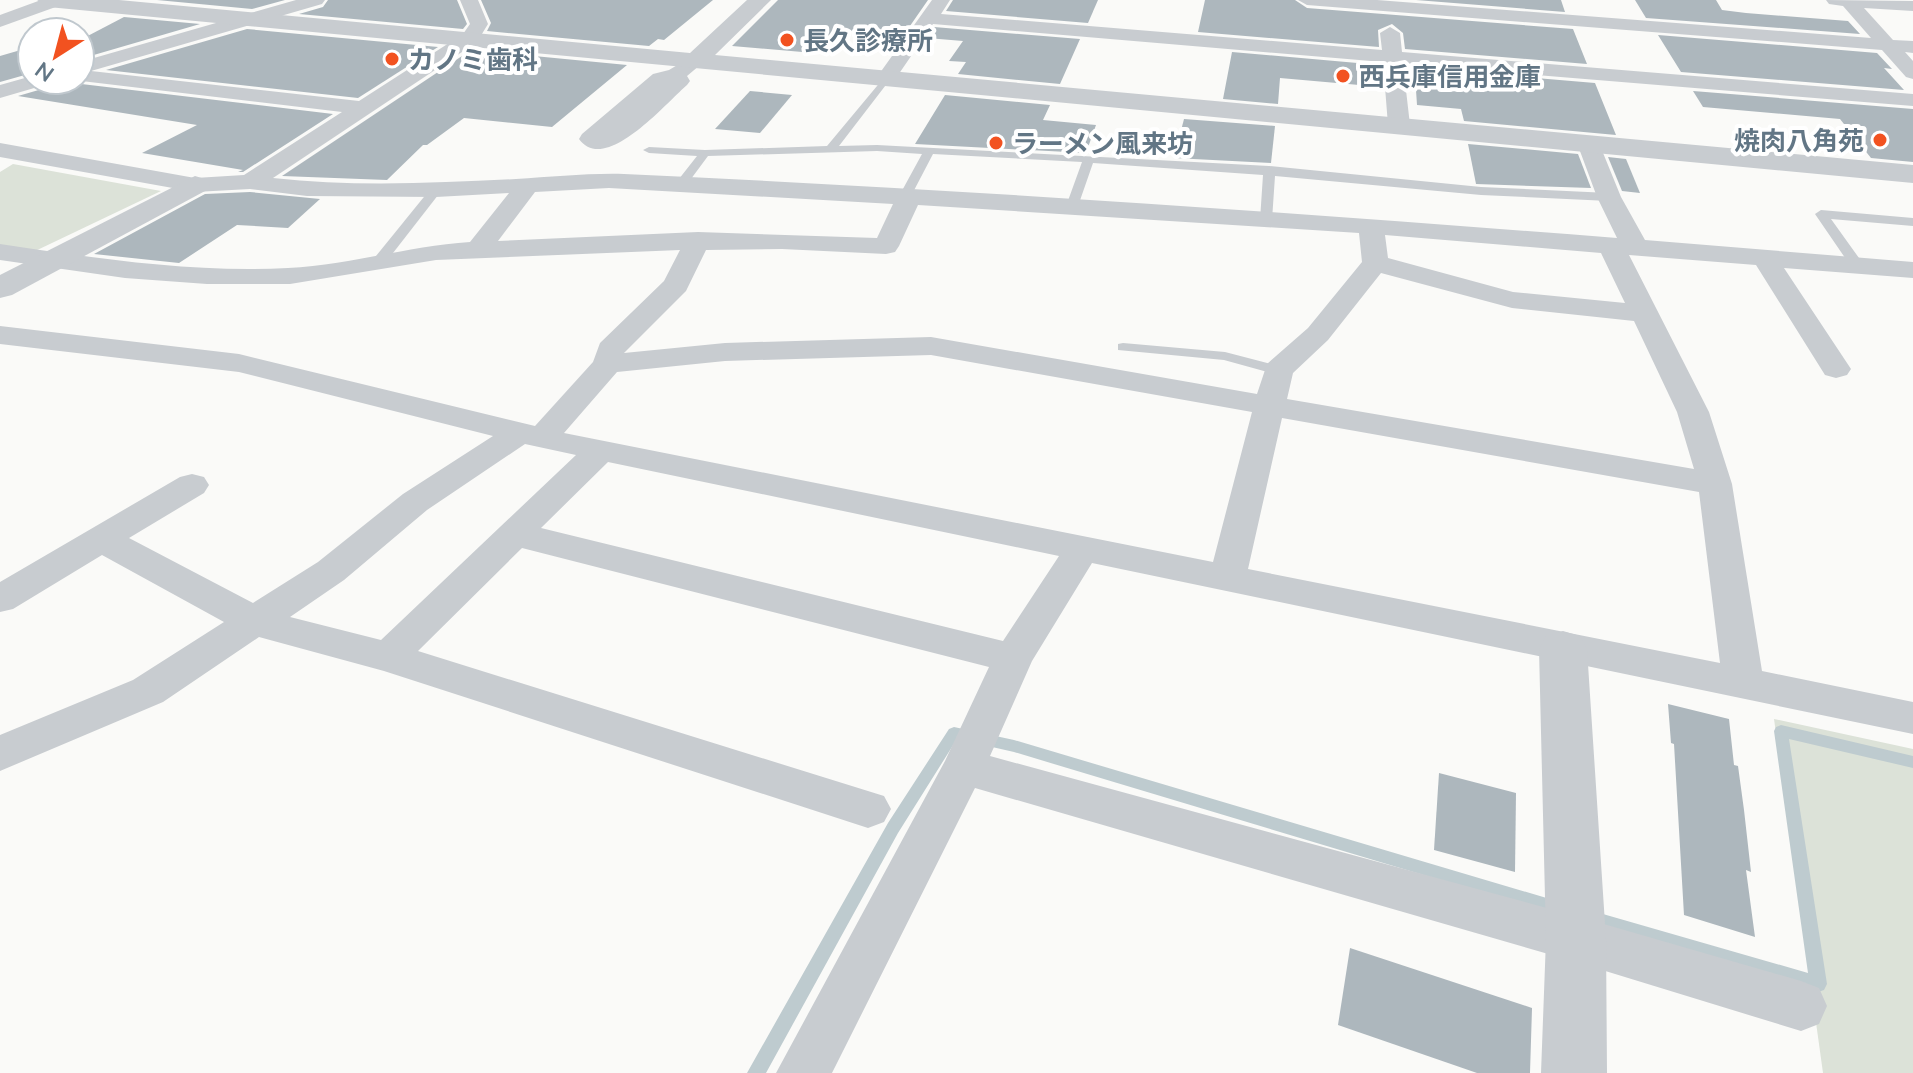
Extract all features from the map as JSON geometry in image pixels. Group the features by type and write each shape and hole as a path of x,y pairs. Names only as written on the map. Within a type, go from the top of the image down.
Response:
{"street":[{"path":"48,0 470,38 685,68 887,77 1913,174"},
{"path":"0,21 57,0"},
{"path":"96,63 316,0"},
{"path":"250,182 470,38 479,24 469,0"},
{"path":"748,0 759,0"},
{"path":"685,68 759,0"},
{"path":"887,77 941,0"},
{"path":"1307,0 1386,3 1913,47"},
{"path":"1833,0 1913,6"},
{"path":"1848,1 1913,73"},
{"path":"1386,3 1399,125"},
{"path":"927,18 1913,100"},
{"path":"96,78 361,108"},
{"path":"1588,143 1609,197 1642,313 1693,412 1715,484 1743,682"},
{"path":"0,150 195,185 250,182 307,189 436,190 609,181 681,184 1371,226 1913,270"},
{"path":"478,250 529,184"},
{"path":"0,288 195,185"},
{"path":"0,252 125,270 207,276 290,276 381,259 478,250 698,240 886,246 906,198"},
{"path":"1228,577 1278,370 1318,334 1375,263 1371,226"},
{"path":"608,364 610,349 676,285 698,240"},
{"path":"1765,259 1836,369"},
{"path":"1375,263 1512,300 1642,313"},
{"path":"0,335 239,363 600,451 1913,718"},
{"path":"0,754 148,691 256,622 331,571 415,502 530,436 608,364 725,352 931,346 1715,484"},
{"path":"388,657 600,451"},
{"path":"0,599 192,485"},
{"path":"515,534 1013,658"},
{"path":"102,539 256,622 388,657 868,809"},
{"path":"803,1073 964,767 1013,658 1083,548"},
{"path":"1563,649 1576,939 1574,1073"},
{"path":"964,767 1576,939 1801,1006"}],"lane":[{"path":"831,148 887,77"},
{"path":"649,150 705,153 831,148 929,151 1269,170 1481,191 1609,197"},
{"path":"906,198 929,151"},
{"path":"681,184 705,153"},
{"path":"1071,209 1089,159"},
{"path":"1266,220 1269,170"},
{"path":"381,259 436,190"},
{"path":"1857,265 1821,214 1913,222"},
{"path":"1123,347 1225,356 1278,370"}],"shaded area":[{"path":"13,164 161,191 31,253 0,248 0,172"},
{"path":"1774,719 1913,749 1913,1073 1823,1073"}],"building":[{"path":"157,0 285,0 252,9"},
{"path":"328,0 457,0 467,24 463,29 299,14 323,7"},
{"path":"481,0 713,0 664,40 658,39 649,46 487,31 491,23"},
{"path":"778,0 928,0 903,36 835,29 814,53 732,46"},
{"path":"953,0 1098,0 1088,23 946,11"},
{"path":"1205,0 1295,0 1307,8 1573,29 1587,64 1405,49 1403,33 1392,24 1378,30 1379,47 1198,32"},
{"path":"1416,0 1561,0 1565,12"},
{"path":"1635,0 1716,0 1722,10 1848,21 1860,34 1646,18"},
{"path":"124,17 200,24 96,54 96,32"},
{"path":"934,27 1080,39 1060,84 958,74 966,62 949,61 963,41 927,38"},
{"path":"247,29 438,47 358,98 106,70"},
{"path":"1658,35 1877,53 1892,69 1884,68 1904,90 1681,72"},
{"path":"471,50 627,65 552,127 464,118 423,145 387,180 282,176"},
{"path":"16,51 16,78 0,82 0,56"},
{"path":"1232,52 1380,65 1382,87 1280,78 1278,104 1223,99"},
{"path":"1406,67 1595,83 1616,135 1464,121 1461,109 1417,105 1416,90 1409,90"},
{"path":"96,86 333,114 243,172 142,153 197,125 18,96 96,96"},
{"path":"750,91 792,95 760,133 715,129"},
{"path":"1693,91 1913,109 1913,162 1871,158 1840,119 1703,107"},
{"path":"945,95 1050,105 1043,120 1096,125 1086,153 915,144"},
{"path":"1184,119 1275,126 1271,163 1174,158"},
{"path":"1468,144 1578,154 1591,188 1476,184"},
{"path":"1608,157 1626,159 1640,193 1622,191"},
{"path":"250,192 320,199 288,228 237,225 179,263 94,254 205,194"},
{"path":"1668,704 1729,719 1734,765 1738,766 1744,810 1751,872 1746,870 1755,937 1684,915 1674,744 1671,743"},
{"path":"1439,773 1516,793 1515,872 1434,850"},
{"path":"1350,948 1532,1008 1530,1073 1477,1073 1338,1025"}],"waterway":[{"path":"1589,917 1818,984 1781,731 1913,762"},
{"path":"756,1073 893,828 954,733 1014,746 1560,909"}],"place":[{"name":"長久診療所","path":"787,40"},
{"name":"カノミ歯科","path":"392,59"},
{"name":"西兵庫信用金庫","path":"1343,76"},
{"name":"焼肉八角苑","path":"1880,140"},
{"name":"ラーメン風来坊","path":"996,143"}]}
